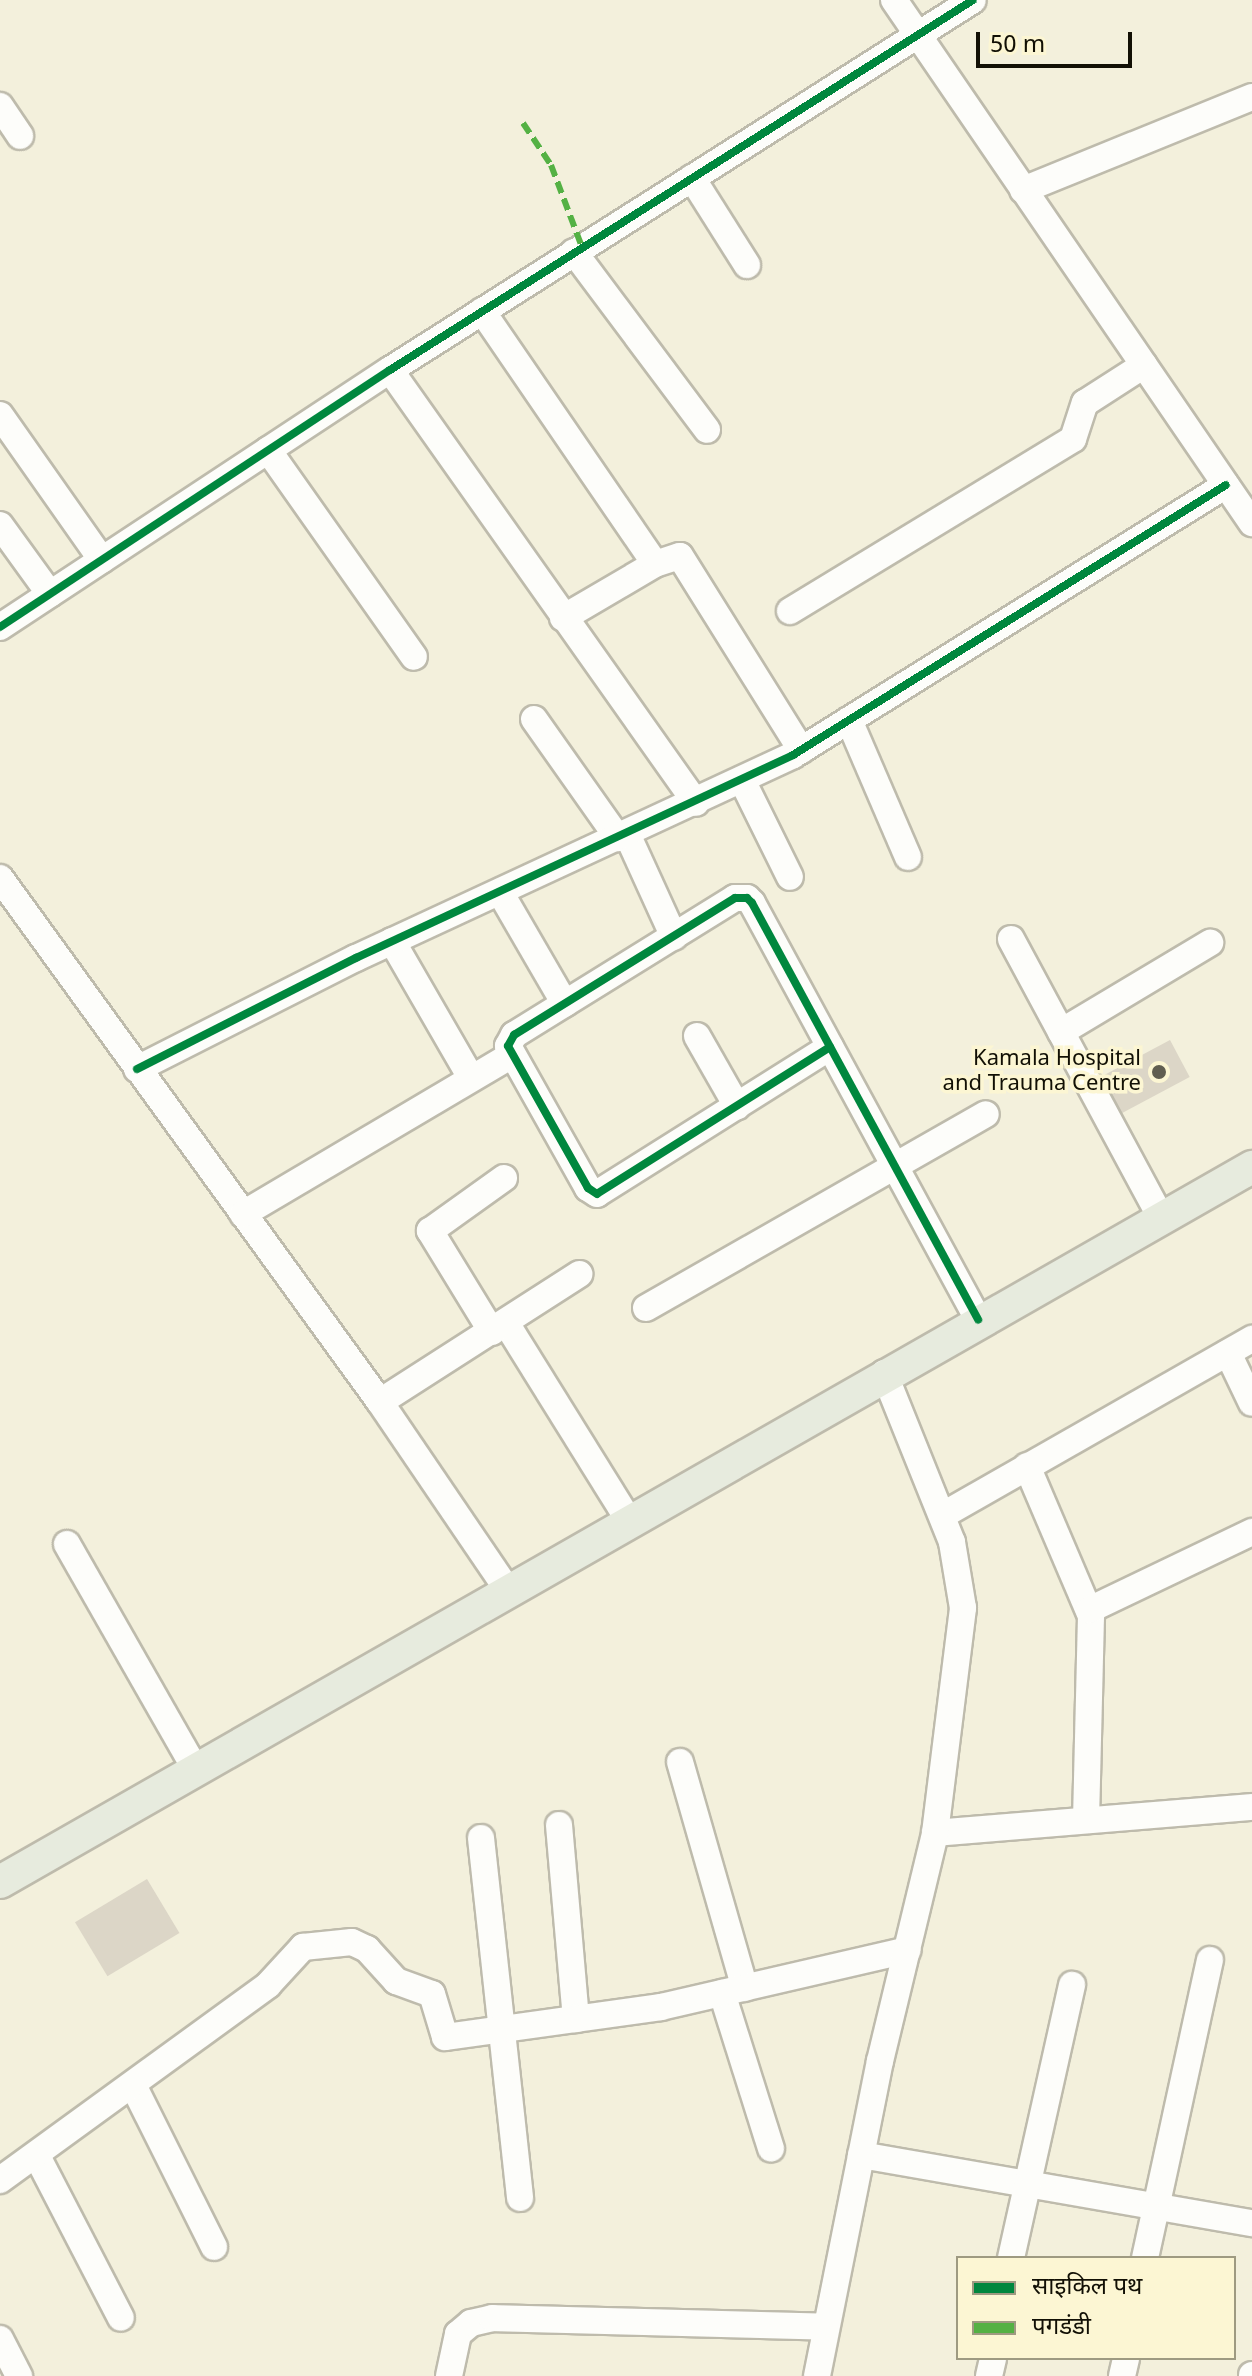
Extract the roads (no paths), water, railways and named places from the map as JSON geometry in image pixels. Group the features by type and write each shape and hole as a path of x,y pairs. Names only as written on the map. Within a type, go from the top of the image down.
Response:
{"main road":[{"path":"0,1882 628,1519 1252,1167"}],"street":[{"path":"137,1069 392,941 696,803 801,750 849,720 1242,501 1144,365 894,0"},
{"path":"0,627 390,370 973,0"},
{"path":"1023,190 1252,97"},
{"path":"0,106 20,136"},
{"path":"692,178 747,265"},
{"path":"574,252 707,430"},
{"path":"482,311 655,564"},
{"path":"790,611 1073,439 1085,403 1144,365"},
{"path":"390,370 696,803"},
{"path":"0,415 102,560"},
{"path":"268,450 414,657"},
{"path":"0,525 50,594"},
{"path":"563,618 655,564 674,556 686,560 801,750"},
{"path":"534,719 622,836 674,937"},
{"path":"849,720 908,857"},
{"path":"742,780 790,877"},
{"path":"0,878 380,1402 508,1590"},
{"path":"500,892 565,1004"},
{"path":"830,1047 597,1194 588,1188 512,1055 508,1041 735,898 747,898 830,1047 978,1320"},
{"path":"1011,939 1161,1217"},
{"path":"392,941 471,1078"},
{"path":"1061,1032 1210,943"},
{"path":"697,1036 737,1106"},
{"path":"243,1214 512,1055"},
{"path":"646,1308 986,1114"},
{"path":"504,1178 430,1231 628,1519"},
{"path":"380,1402 579,1274"},
{"path":"943,1515 1252,1339"},
{"path":"1228,1353 1252,1403"},
{"path":"817,2376 861,2155 935,1833 963,1608 943,1515 884,1373"},
{"path":"1027,1466 1089,1610 1093,1634 1086,1820"},
{"path":"1089,1610 1252,1532"},
{"path":"67,1544 195,1768"},
{"path":"680,1762 771,2148"},
{"path":"935,1833 1252,1807"},
{"path":"559,1825 576,2019"},
{"path":"481,1838 520,2198"},
{"path":"0,2180 268,1985 294,1951 317,1943 358,1944 401,1984 426,1989 445,2037 576,2019 733,1990 907,1950"},
{"path":"1145,2256 1210,1960"},
{"path":"1011,2256 1025,2184 1072,1985"},
{"path":"133,2085 214,2247"},
{"path":"861,2155 1252,2223"},
{"path":"37,2156 121,2318"},
{"path":"449,2376 458,2334 471,2323 492,2318 825,2327"},
{"path":"0,2339 19,2376"}],"place":[{"name":"Kamala Hospital and Trauma Centre","path":"1159,1072"}]}
